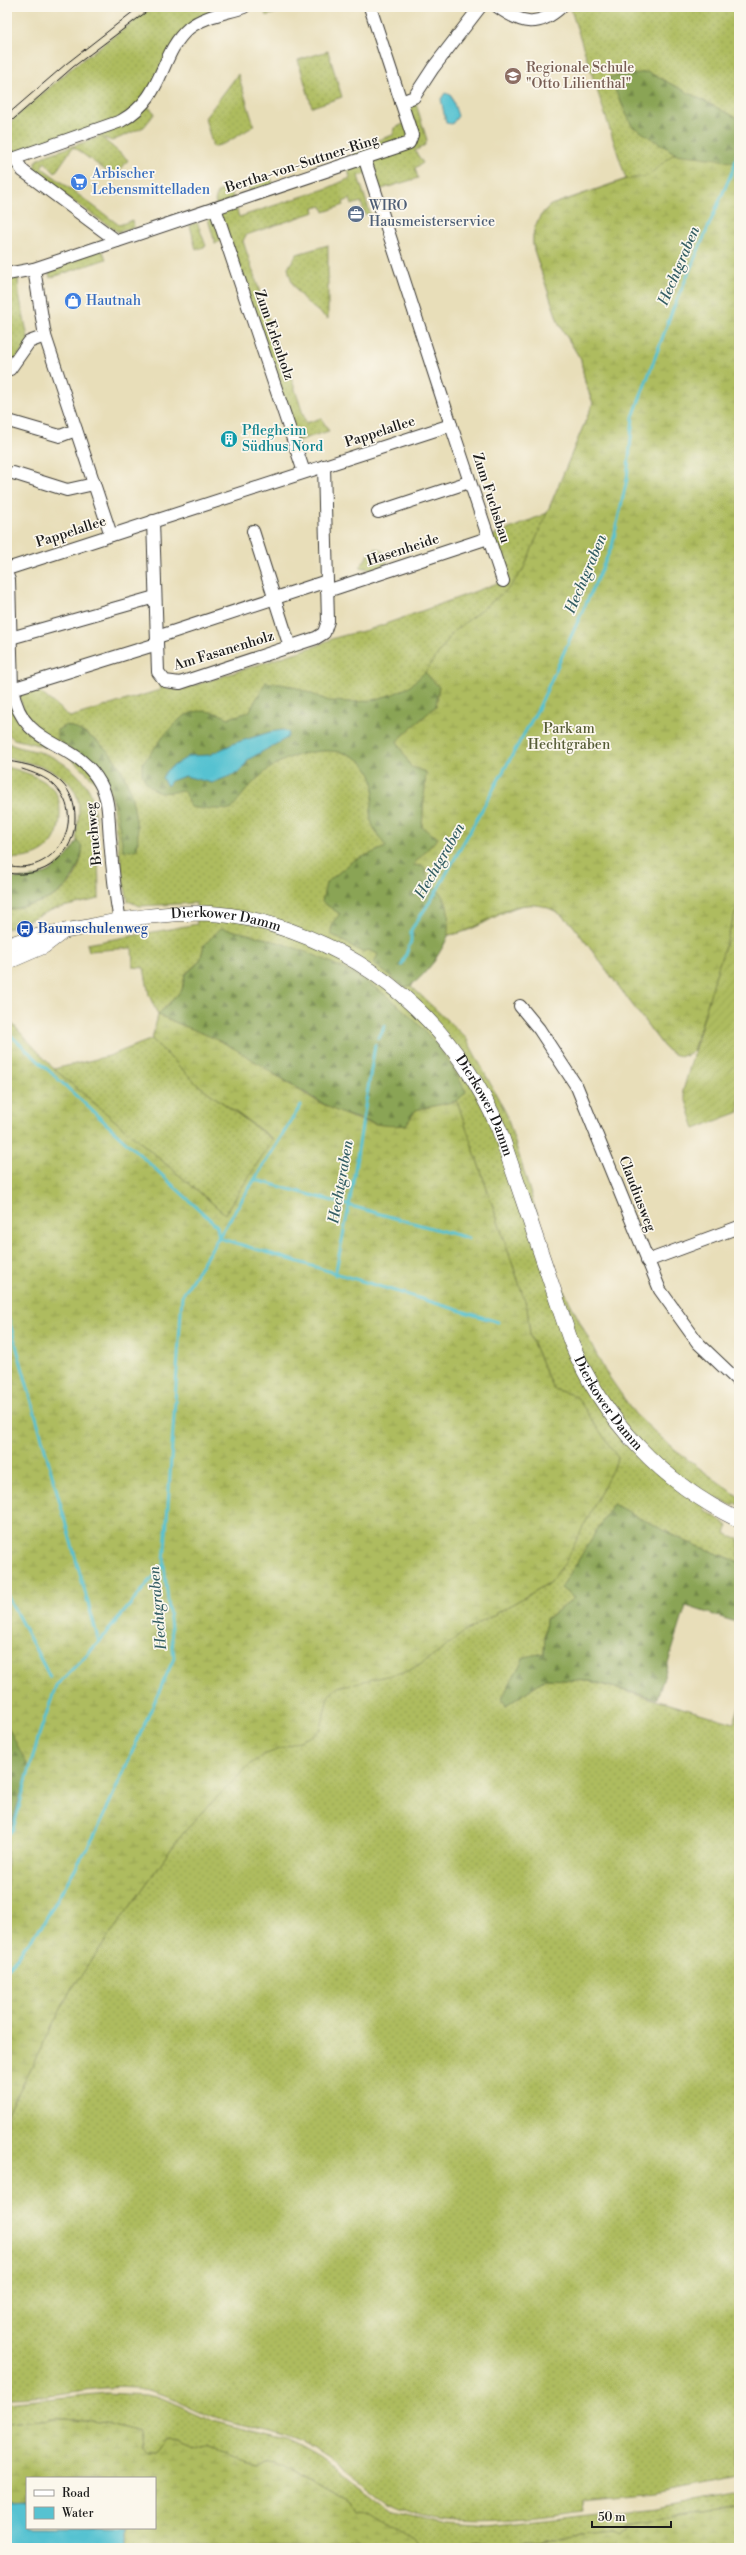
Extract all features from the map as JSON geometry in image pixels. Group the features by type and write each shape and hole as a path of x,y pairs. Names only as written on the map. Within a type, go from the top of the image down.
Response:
{"street":[{"path":"117,241 23,171 11,159 121,121 132,115 144,104 156,87 174,47 188,29 205,20 244,7"},
{"name":"Bertha-von-Suttner-Ring","path":"7,274 34,269 215,208 365,160 409,144 412,135 370,7"},
{"path":"401,102 414,97 433,68 480,7"},
{"path":"498,7 510,16 530,23 549,18 561,7"},
{"path":"365,160 451,425"},
{"name":"Zum Erlenholz","path":"215,208 304,472"},
{"path":"34,269 45,336 111,535"},
{"path":"10,370 29,342 45,336"},
{"path":"12,422 60,436 76,430"},
{"name":"Pappelallee","path":"7,569 451,425"},
{"name":"Zum Fuchsbau","path":"451,425 503,581"},
{"name":"Am Fasanenholz","path":"153,521 155,596 160,677 173,683 290,647 316,638 324,633 328,620 324,466"},
{"path":"13,474 67,490 94,484"},
{"path":"378,512 470,482"},
{"name":"Am Fasanenholz","path":"253,531 290,647"},
{"name":"Hasenheide","path":"327,586 488,538"},
{"name":"Bruchweg","path":"7,575 12,689 19,714 27,725 84,762 100,783 108,805 109,838 120,921"},
{"path":"12,689 274,599 327,586"},
{"path":"9,639 155,596"},
{"name":"Dierkower Damm","path":"7,946 41,934 61,932 120,921 203,913 228,915 280,927 339,951 377,974 414,1005 456,1052 485,1097 499,1129 571,1342 582,1367 604,1404 632,1442 668,1475 706,1502 739,1520"},
{"name":"Dierkower Damm","path":"7,962 44,946 61,932"},
{"name":"Claudiusweg","path":"520,1006 539,1029 577,1087 660,1290 698,1343 739,1382"},
{"path":"647,1261 739,1227"}],"green space":[{"path":"153,7 244,7 195,24 145,104 155,113 144,127 112,141 101,137 128,160 115,177 73,147 55,173 45,162 41,167 119,225 133,220 134,227 118,232 47,183 34,169 36,161 44,156 99,137 97,130 7,155 7,125 73,67"},
{"path":"263,7 293,7 266,16"},
{"path":"570,7 739,7 739,902 693,1051 686,1056 671,1053 664,1047 572,924 555,911 539,905 524,905 509,910 465,931 448,935 434,962 411,986 466,1038 506,1113 555,1273 605,1371 635,1414 676,1451 739,1497 739,1505 735,1503 734,1506 713,1497 704,1509 728,1526 725,1533 739,1539 739,1562 687,1542 561,1587 574,1598 546,1619 544,1653 506,1706 545,1679 590,1681 734,1723 739,1707 739,2477 654,2493 583,2500 584,2511 509,2520 484,2521 434,2517 410,2511 386,2502 327,2457 314,2449 270,2431 233,2423 215,2417 167,2396 147,2390 120,2387 23,2398 7,2398 7,2115 70,1991 176,1842 196,1818 251,1764 210,1700 464,1632 549,1583 576,1396 553,1389 530,1336 527,1307 457,1101 463,1094 204,945 200,961 185,974 182,990 158,1015 149,995 144,968 133,967 132,948 89,951 87,944 197,924 196,903 140,906 128,901 124,884 111,796 35,725 25,713 18,694 35,688 70,717 160,690 160,684 165,688 180,690 319,645 332,639 374,628 503,581 488,538 547,513 593,403 585,382 581,360 559,324 534,250 534,231 538,220 551,205 626,179"},
{"path":"328,51 342,97 312,107 298,60"},
{"path":"648,72 739,119 739,223 676,154 632,126 609,77"},
{"path":"238,74 254,126 226,143 213,147 205,118"},
{"path":"414,97 427,140 425,145 415,151 423,163 415,168 418,178 375,191 369,173 358,176 371,216 365,214 361,202 352,205 350,199 343,202 344,205 324,212 322,206 314,208 315,212 246,235 243,241 283,363 286,362 306,423 321,418 329,431 294,442 225,240 215,243 208,219 213,217 222,222 215,201 217,192 230,188 239,217 328,188 350,178 347,165 355,163 350,149 393,135 394,128 408,122 401,102"},
{"name":"Park am Hechtgraben","path":"673,154 712,158 739,164 739,902 693,1051 682,1056 671,1053 664,1047 572,924 556,911 538,905 519,906 499,913 469,930 448,935 448,911 446,903 428,877 424,866 413,865 438,838 422,827 426,772 411,767 397,741 436,706 439,687 425,672 454,631 508,589 523,570 593,403 585,382 581,360 559,324 534,250 533,237 538,220 551,205 627,179 648,176"},
{"path":"270,175 275,189 252,196 247,183"},
{"path":"197,222 206,246 196,250 190,225"},
{"path":"328,245 328,319 308,303 297,291 290,276 288,267 297,254"},
{"path":"101,246 106,259 50,278 47,264"},
{"path":"18,273 19,294 29,342 7,371 7,274"},
{"path":"377,548 383,551 388,561 377,571 360,567 371,551"},
{"path":"7,618 8,693 54,749 14,739 7,733"},
{"path":"425,672 439,687 436,706 397,741 426,772 422,827 438,838 413,865 424,866 428,879 445,899 448,912 449,929 445,942 436,958 424,974 411,985 405,987 374,964 378,954 368,950 362,952 331,934 332,923 340,914 322,902 326,883 353,861 386,847 372,824 371,809 374,786 371,775 364,764 353,756 341,752 327,751 313,752 286,759 262,774 245,791 231,810 190,807 184,791 160,793 151,787 145,780 143,777 142,767 143,762 179,720 189,714 200,711 213,712 229,718 249,712 266,682 292,686 329,701 370,701 409,687"},
{"path":"67,725 95,740 106,749 122,771 128,785 136,819 138,832 137,849 131,851 123,850 113,796 105,777 100,770 90,761 58,739 57,730"},
{"path":"7,742 17,747 43,753 60,761 81,779 89,790 92,798 96,824 99,899 54,909 7,929 7,910 45,900 65,888 79,867 82,852 77,839 79,811 77,798 72,787 54,772 43,767 7,758"},
{"path":"7,767 30,774 46,783 55,792 59,802 60,812 57,834 46,849 29,857 7,858"},
{"path":"77,841 82,847 81,858 71,879 65,887 57,894 39,903 7,910 7,877 29,878 48,872 64,859"},
{"path":"739,902 739,1112 695,1129 683,1091 716,974"},
{"path":"221,928 260,937 296,948 331,963 364,980 394,1002 421,1027 445,1057 466,1092 457,1101 416,1110 406,1125 386,1127 337,1112 225,1044 158,1015 182,990 185,975 200,961 204,945"},
{"path":"158,1015 226,1044 312,1098 358,1120 382,1125 406,1125 416,1110 457,1101 527,1307 530,1336 553,1389 576,1396 618,1458 565,1563 549,1583 464,1632 438,1653 408,1671 338,1687 328,1696 321,1729 312,1736 264,1755 251,1764 196,1818 176,1842 70,1991 7,2115 7,1830 12,1825 29,1768 7,1725 7,1018 54,1069 225,1214 273,1139 197,1084 152,1039"},
{"path":"152,1039 197,1084 273,1140 225,1214 54,1069 109,1056"},
{"path":"613,1504 687,1542 739,1562 739,1623 686,1606 657,1699 590,1681 545,1679 506,1706 502,1698 524,1657 544,1653 546,1619 574,1598 561,1588"},
{"path":"7,1709 30,1768 11,1825 7,1823"},
{"path":"106,2393 147,2395 162,2398 216,2422 286,2439 318,2457 391,2510 448,2523 489,2526 655,2508 739,2493 739,2506 623,2524 624,2528 618,2535 611,2532 549,2539 540,2542 473,2543 470,2548 417,2548 412,2538 355,2511 348,2500 273,2459 265,2457 256,2462 208,2446 194,2451 167,2440 157,2455 148,2455 142,2449 140,2432 106,2423 66,2418 7,2423 7,2403"},
{"path":"66,2418 106,2423 140,2432 142,2449 148,2455 157,2455 167,2440 194,2451 208,2446 256,2462 265,2457 273,2459 348,2500 355,2511 365,2510 412,2538 417,2548 126,2548 126,2529 156,2529 156,2477 26,2477 26,2500 10,2501 7,2497 7,2423"},
{"path":"739,2506 739,2548 470,2548 473,2543 540,2542 549,2539 611,2532 618,2535 624,2528 623,2524"}],"water":[{"path":"445,93 451,95 458,116 452,124 446,123 441,99"},
{"path":"284,730 289,733 287,738 249,759 240,772 212,783 185,776 171,781 167,786 162,778 167,770 189,756 209,755 235,743 270,732"},
{"path":"7,2497 10,2501 26,2500 26,2529 126,2529 126,2548 7,2548"}],"waterway":[{"name":"Hechtgraben","path":"402,965 411,941 411,930 435,894 539,707 612,546 627,479 633,417 673,309 734,167 739,146"},
{"name":"Hechtgraben","path":"379,1038 385,1026"},
{"path":"7,1032 217,1226 219,1238"},
{"name":"Hechtgraben","path":"335,1275 349,1206 375,1045"},
{"name":"Hechtgraben","path":"7,1969 41,1927 97,1831 174,1658 164,1564 182,1296 301,1105"},
{"path":"256,1180 468,1238"},
{"path":"219,1238 498,1322"},
{"path":"7,1313 99,1642"},
{"path":"7,1836 13,1829 39,1735 56,1686 99,1642 164,1564"},
{"path":"7,1595 50,1677"}],"tram line":[{"path":"7,115 66,64 139,7"},
{"path":"7,125 73,67 153,7"},
{"path":"7,761 43,770 56,778 62,783 70,795 75,817 74,831 70,843 64,853 55,862 33,873 7,873"},
{"path":"7,865 24,867 39,863 51,855 61,844 67,830 68,815 65,800 55,786 44,778 22,769"}],"place":[{"name":"Regionale Schule \"Otto Lilienthal\"","path":"513,76"},
{"name":"Arbischer Lebensmittelladen","path":"79,182"},
{"name":"WIRO Hausmeisterservice","path":"356,214"},
{"name":"Hautnah","path":"73,301"},
{"name":"Pflegheim Südhus Nord","path":"229,439"},
{"name":"Baumschulenweg","path":"25,929"}]}
